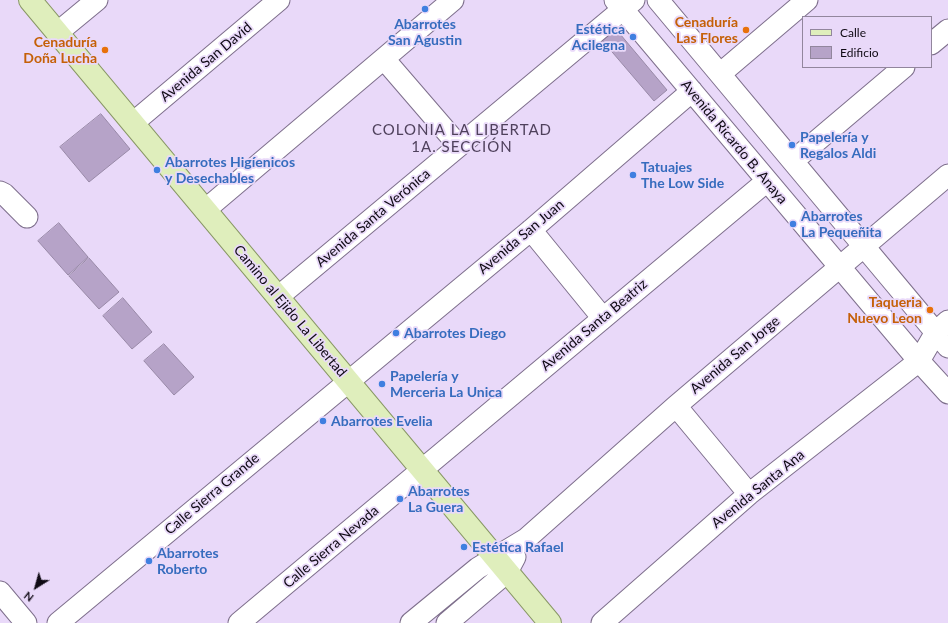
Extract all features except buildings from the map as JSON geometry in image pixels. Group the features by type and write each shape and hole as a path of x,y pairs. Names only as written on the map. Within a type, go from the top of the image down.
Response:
{"main road":[{"name":"Camino al Ejido La Libertad","path":"30,0 550,623"}],"street":[{"path":"57,33 97,0"},
{"name":"Avenida San David","path":"133,123 279,0"},
{"path":"205,210 453,0"},
{"path":"658,0 864,246 944,333"},
{"path":"720,74 807,0"},
{"name":"Avenida Ricardo B. Anaya","path":"624,3 692,91 839,267 948,393"},
{"name":"Avenida Santa Verónica","path":"278,297 459,146 624,3"},
{"path":"932,43 948,30"},
{"path":"384,59 459,146"},
{"path":"792,161 903,68"},
{"name":"Avenida San Juan","path":"348,381 531,230 692,91"},
{"name":"Avenida San Jorge","path":"501,564 526,539 676,406 948,175"},
{"name":"Avenida Santa Beatriz","path":"423,471 602,317 767,181"},
{"path":"0,192 4,194 27,217"},
{"path":"531,230 602,317"},
{"name":"Avenida Santa Ana","path":"602,623 749,494 919,361 944,333"},
{"path":"919,361 948,359"},
{"name":"Calle Sierra Grande","path":"58,623 348,381"},
{"path":"676,406 749,494"},
{"name":"Calle Sierra Nevada","path":"239,623 423,471"},
{"path":"411,623 501,564"},
{"path":"447,623 501,564"},
{"path":"0,592 26,623"}],"place":[{"name":"Abarrotes San Agustin","path":"425,9"},
{"name":"Cenaduría Las Flores","path":"746,30"},
{"name":"Estética Acilegna","path":"633,37"},
{"name":"Cenaduría Doña Lucha","path":"105,50"},
{"name":"Papelería y Regalos Aldi","path":"792,145"},
{"name":"Abarrotes Higíenicos y Desechables","path":"157,170"},
{"name":"Tatuajes The Low Side","path":"633,175"},
{"name":"Abarrotes La Pequeñita","path":"793,224"},
{"name":"Taqueria Nuevo Leon","path":"930,310"},
{"name":"Abarrotes Diego","path":"396,333"},
{"name":"Papelería y Merceria La Unica","path":"382,384"},
{"name":"Abarrotes Evelia","path":"323,421"},
{"name":"Abarrotes La Guera","path":"400,499"},
{"name":"Estética Rafael","path":"464,547"},
{"name":"Abarrotes Roberto","path":"149,561"}],"district":[{"name":"COLONIA LA LIBERTAD 1A. SECCIÓN","path":"462,138"}]}
